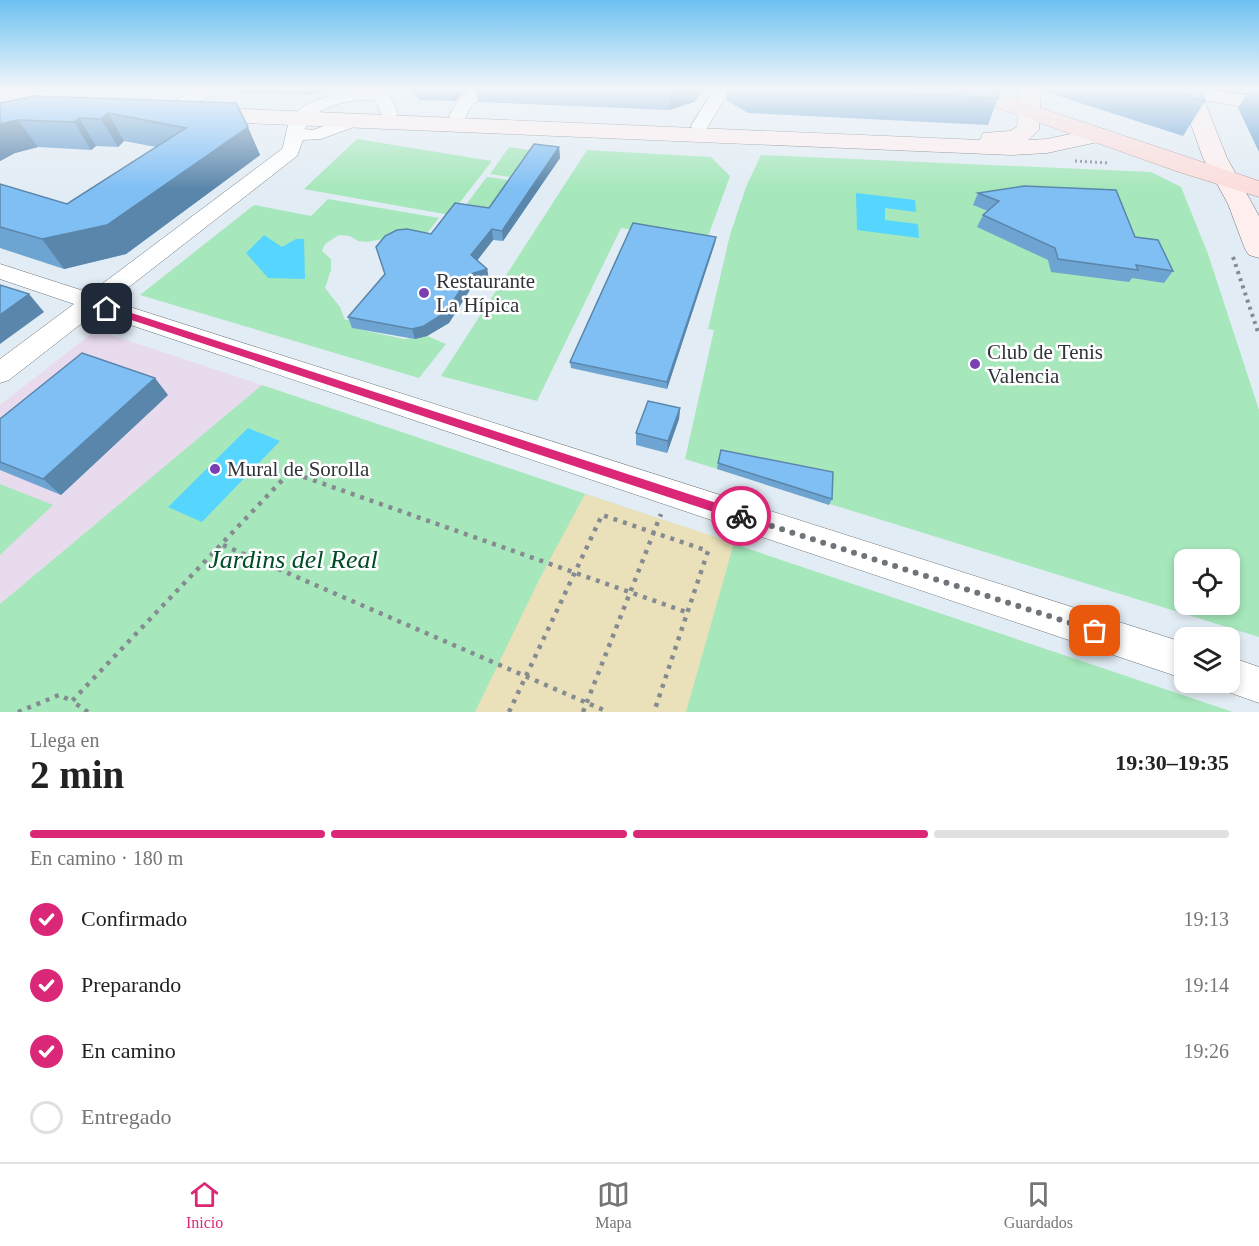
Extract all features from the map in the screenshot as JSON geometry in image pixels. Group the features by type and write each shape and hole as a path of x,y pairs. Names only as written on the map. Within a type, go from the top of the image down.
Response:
{"main road":[{"path":"1075,122 1099,135 1221,169 1259,172"},
{"path":"1093,122 1221,169 1259,189"}],"street":[{"path":"0,373 290,152 302,122"},
{"path":"434,122 1002,138 1020,136 1026,132 1030,122"},
{"path":"561,122 673,129 700,126 727,131 1012,148 1047,146 1099,135"},
{"path":"700,126 702,122"},
{"path":"1199,122 1221,169 1241,204 1259,249"},
{"path":"0,271 1174,657"},
{"path":"1240,678 1259,685"}],"path":[{"path":"1233,256 1259,335"},
{"path":"72,701 223,545 290,472 686,612"},
{"path":"583,712 662,512"},
{"path":"509,712 602,515 708,551 654,712"},
{"path":"223,545 608,712"},
{"path":"18,712 58,695 88,712"}],"shaded area":[{"path":"96,330 262,385 0,604 0,405"}],"green space":[{"path":"357,139 492,161 450,215 304,189"},
{"path":"509,147 535,151 516,178 490,174"},
{"path":"587,150 711,157 730,176 706,242 621,228 537,401 441,376"},
{"name":"Club de Tenis Valencia","path":"761,155 1151,172 1181,187 1208,254 1259,410 1259,637 1240,631 1240,627 1227,627 1188,615 1240,615 1240,549 1174,549 1174,611 685,459 714,330 708,329 730,235 746,187"},
{"path":"487,177 515,181 490,216 461,211"},
{"path":"328,199 439,218 424,237 393,237 367,242 339,235 325,244 322,251 331,259 331,270 325,288 340,307 345,320 360,318 353,328 404,339 427,336 446,344 419,378 140,295 254,205 311,216"},
{"name":"Jardins del Real","path":"262,385 1233,712 0,712 0,604"},
{"path":"0,484 53,505 0,555"}],"sand":[{"path":"585,494 734,543 686,712 475,712 540,578"}],"water":[{"path":"856,193 915,200 916,212 885,208 885,220 918,224 919,238 857,230"},
{"path":"264,235 282,247 296,239 304,239 305,279 268,278 246,253"},
{"path":"248,428 280,441 202,522 168,507"}],"building":[{"path":"156,122 246,122 248,127 107,225 42,239 0,227 0,184 67,204 186,128"},
{"path":"534,144 559,147 502,231 492,229 471,255 487,269 471,274 446,312 424,326 412,329 348,317 385,274 376,247 385,236 397,230 407,229 431,234 455,203 489,208"},
{"path":"1024,186 1116,190 1135,237 1158,240 1173,271 1136,265 1138,270 1058,259 1055,248 983,215 999,201 978,193"},
{"path":"633,223 716,237 667,382 570,362"},
{"path":"0,285 29,294 0,315"},
{"path":"82,353 155,378 43,479 0,462 0,419"},
{"path":"648,401 680,408 668,441 636,433"},
{"path":"721,450 833,472 832,499 718,463"}],"way so far":[{"path":"741,516 1095,631"}],"place":[{"name":"Restaurante La Hípica","path":"424,293"},
{"name":"Club de Tenis Valencia","path":"975,364"},
{"name":"Mural de Sorolla","path":"215,469"}],"route":[{"path":"107,309 741,516"}]}
